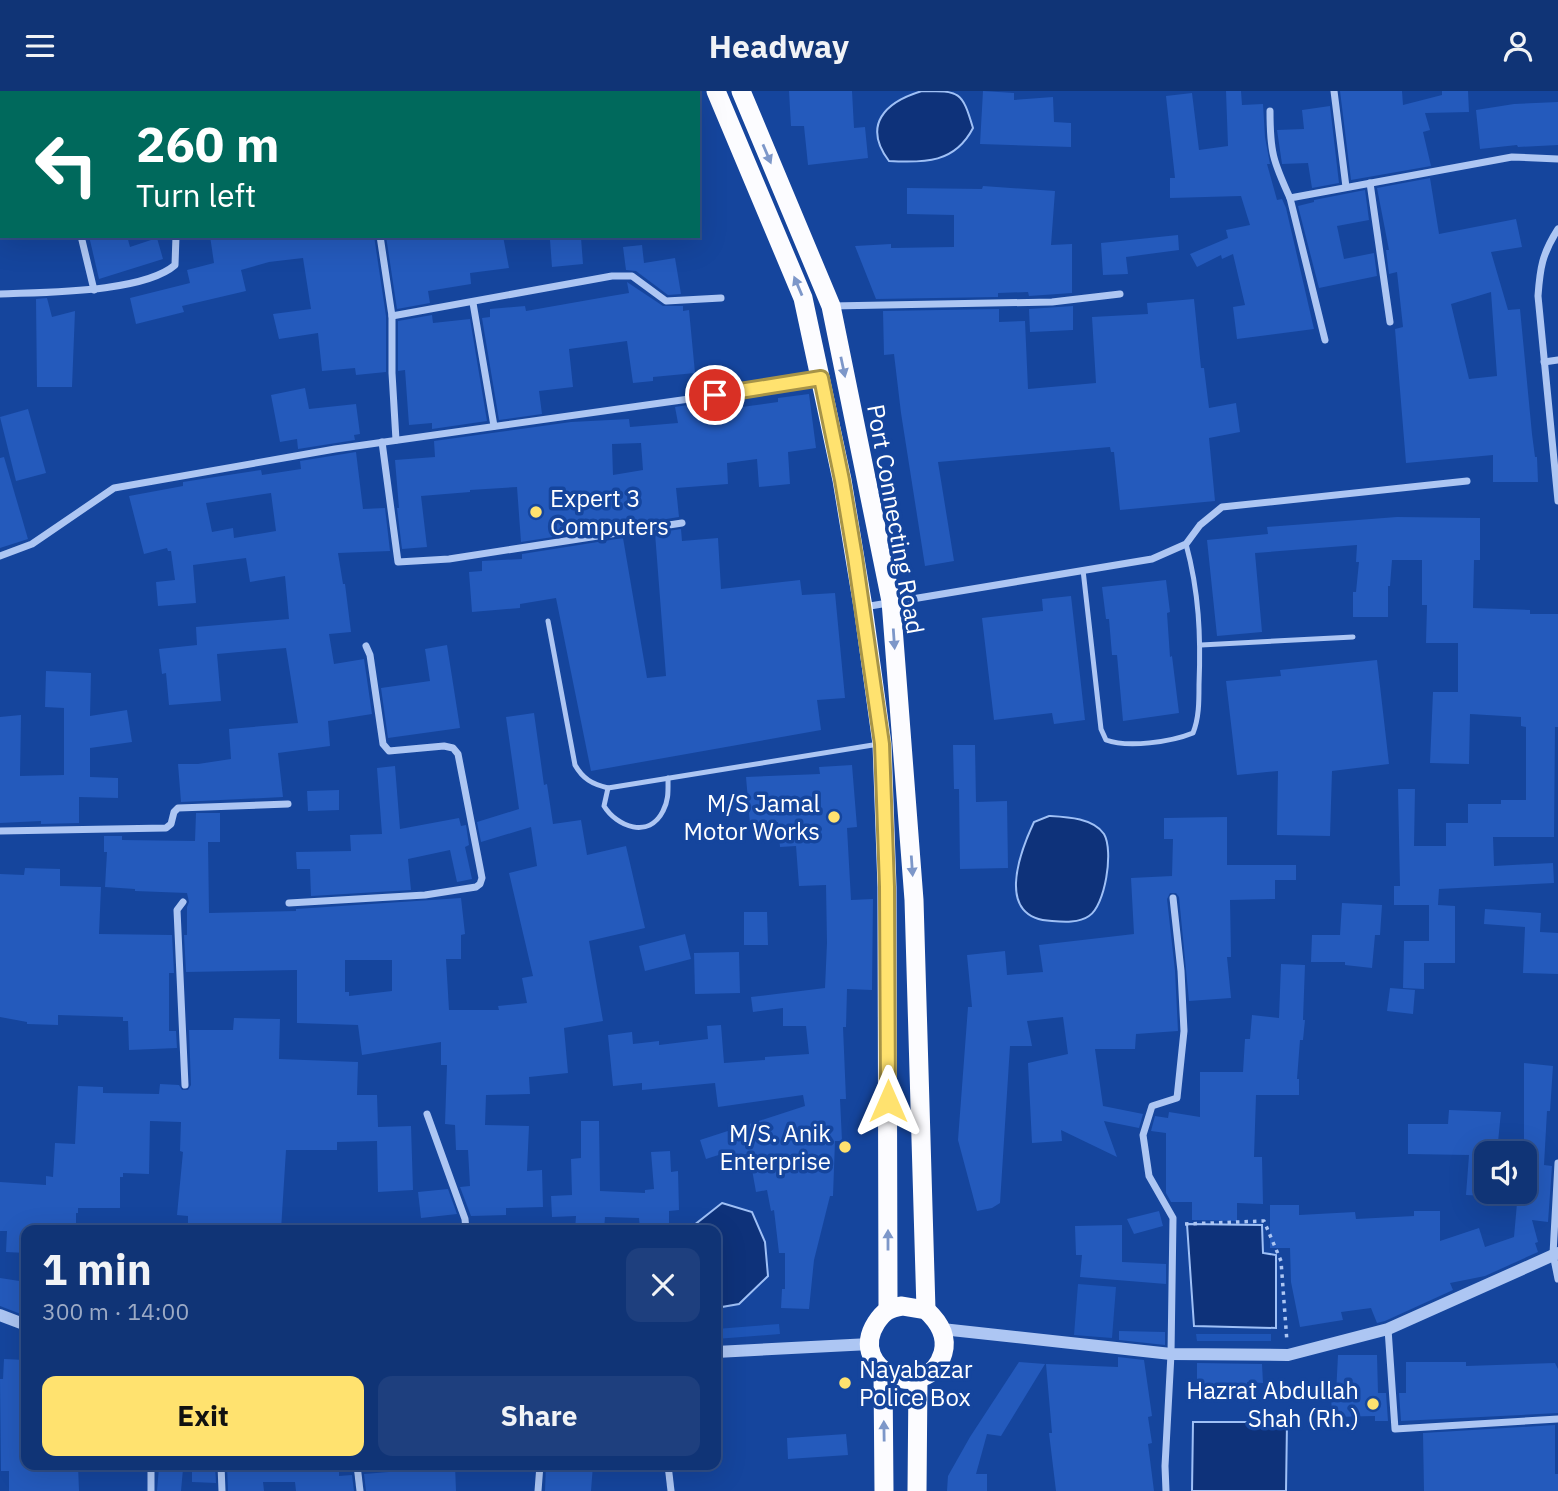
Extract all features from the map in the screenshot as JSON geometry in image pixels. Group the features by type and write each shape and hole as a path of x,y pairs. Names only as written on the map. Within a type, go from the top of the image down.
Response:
{"highway":[{"name":"Port Connecting Road","path":"716,91 803,297 842,480 863,607 882,744 887,887 888,1308"},
{"name":"Port Connecting Road","path":"741,91 831,306 891,601 914,899 926,1310"},
{"path":"914,1306 926,1310 942,1329 943,1353 938,1364 929,1373 906,1380 894,1378 883,1372 875,1362 870,1344 873,1327 888,1308 914,1306"},
{"path":"883,1372 884,1491"},
{"path":"917,1491 918,1378"}],"street":[{"path":"1334,91 1346,187"},
{"path":"1270,111 1270,148 1276,169 1290,198 1325,340"},
{"path":"1290,198 1513,157 1558,159"},
{"path":"1370,183 1390,323"},
{"path":"1558,229 1540,264 1538,296 1558,501"},
{"path":"81,238 94,291"},
{"path":"0,294 94,291 165,274 175,265 176,238"},
{"path":"380,238 393,316 391,373 396,440"},
{"path":"393,316 612,276 632,276 666,301 721,298"},
{"path":"831,306 1041,302 1120,294"},
{"path":"473,303 494,426"},
{"path":"1544,362 1558,360"},
{"path":"0,556 32,544 114,488 382,442 821,378"},
{"path":"382,442 398,562 449,559 682,523"},
{"path":"863,607 1152,559 1186,544 1199,525 1222,507 1467,481"},
{"path":"289,903 425,895 475,887 482,879 458,754 453,748 444,746 389,751 383,744 370,655 366,646"},
{"path":"0,831 166,828 171,824 178,808 288,804"},
{"path":"1166,1491 1173,1217 1149,1176 1143,1135 1152,1106 1177,1098 1184,1031 1173,898"},
{"path":"183,902 177,910 185,1085"},
{"path":"427,1114 466,1225"},
{"path":"1558,1163 1555,1254 1558,1279"},
{"path":"942,1329 1171,1354 1288,1355 1388,1329 1555,1254"},
{"path":"0,1315 21,1323"},
{"path":"1388,1329 1395,1429 1558,1419"},
{"path":"721,1352 870,1344"},
{"path":"151,1470 152,1491"},
{"path":"221,1470 222,1491"},
{"path":"358,1470 360,1491"},
{"path":"538,1491 540,1470"},
{"path":"669,1470 671,1491"}],"lane":[{"path":"1083,570 1101,729 1106,740 1119,744 1180,738 1193,733 1198,721 1201,645 1196,582 1186,544"},
{"path":"548,621 575,765 582,777 596,785 608,788 882,744"},
{"path":"1201,645 1353,637"},
{"path":"608,788 604,806 612,818 625,826 645,827 662,815 668,800 668,778"}],"path":[{"path":"1173,1224 1264,1221 1281,1261 1288,1355"}],"shaded area":[{"path":"922,91 952,93 958,96 966,107 973,128 957,148 938,158 915,162 889,161 878,136 882,117 888,108 897,102"},
{"path":"1049,816 1079,819 1093,825 1104,834 1107,842 1108,865 1100,901 1089,916 1081,920 1061,922 1034,917 1023,909 1017,897 1018,867 1028,835 1034,822"},
{"path":"722,1203 752,1212 765,1242 768,1276 739,1304 721,1307 721,1225 694,1225"},
{"path":"1187,1224 1262,1225 1263,1253 1276,1255 1276,1328 1194,1326"},
{"path":"1078,1284 1116,1287 1112,1338 1074,1335"},
{"path":"779,1324 780,1334 721,1339 721,1329"},
{"path":"1196,1334 1271,1334 1271,1341 1197,1341"},
{"path":"1193,1422 1287,1422 1286,1491 1192,1491"}],"building":[{"path":"789,91 852,91 854,128 865,127 868,158 808,165 804,126 791,126"},
{"path":"983,91 1014,93 1014,100 1053,97 1054,122 1071,123 1071,147 980,144"},
{"path":"1226,91 1241,91 1242,105 1263,104 1270,164 1267,164 1277,200 1282,199 1286,208 1314,329 1237,339 1233,307 1245,305 1233,254 1222,259 1221,255 1197,267 1190,254 1228,238 1226,230 1250,225 1241,196 1170,198 1170,178 1175,178 1166,96 1192,93 1199,150 1228,146"},
{"path":"1340,91 1402,91 1403,105 1442,95 1442,91 1468,91 1469,112 1425,113 1430,130 1423,132 1431,166 1351,180"},
{"path":"1558,102 1558,145 1480,149 1476,110 1514,104"},
{"path":"1330,106 1339,183 1312,188 1308,163 1282,164 1277,130 1304,129 1302,110"},
{"path":"1430,178 1439,234 1516,219 1522,247 1491,252 1508,310 1520,309 1538,482 1493,482 1493,455 1406,463 1395,329 1403,327 1397,272 1389,274 1386,250 1389,250 1377,188","holes":["1491,292 1497,376 1469,379 1451,304"]},
{"path":"983,186 1055,191 1051,245 1072,244 1072,293 1029,296 1028,292 998,293 998,297 876,299 855,246 891,244 891,248 954,247 954,215 907,214 907,188 982,189"},
{"path":"1365,190 1369,220 1337,226 1344,259 1374,253 1377,276 1319,288 1298,206 1314,200"},
{"path":"1178,235 1179,250 1126,257 1128,274 1103,275 1101,243"},
{"path":"89,238 128,238 130,247 157,238 163,259 99,279"},
{"path":"210,238 374,238 386,316 386,372 356,375 355,368 322,371 318,333 279,339 273,314 311,309 303,258 269,262 241,270 246,291 182,306 184,312 136,324 130,298 190,283 187,270 214,263"},
{"path":"386,238 503,238 509,268 470,273 471,284 428,291 430,303 397,309"},
{"path":"581,238 583,264 552,267 550,240"},
{"path":"642,245 644,263 675,258 681,294 668,295 636,271 626,270 623,247"},
{"path":"627,282 663,306 683,306 683,311 689,310 695,373 653,377 653,381 633,383 627,341 569,349 573,387 539,391 542,414 499,420 482,318 490,317 490,309 525,306 526,311 629,293"},
{"path":"47,298 52,317 75,311 72,387 37,387 36,299"},
{"path":"1194,299 1201,368 1204,368 1209,408 1236,403 1240,432 1209,438 1215,501 1120,510 1114,452 1111,452 1110,447 938,462 954,561 925,566 894,354 884,355 883,311 999,309 999,322 1025,321 1028,389 1096,383 1092,317 1148,314 1147,303"},
{"path":"1073,306 1073,330 1030,332 1029,309"},
{"path":"432,315 433,323 470,319 487,421 432,429 432,423 409,425 405,370 398,371 398,321"},
{"path":"305,388 309,409 356,404 360,434 354,435 355,440 298,449 297,439 280,442 271,395"},
{"path":"809,394 816,448 788,452 790,484 759,487 757,459 727,463 728,484 676,488 679,517 521,542 517,487 421,496 427,547 402,549 395,460 435,457 434,441 571,422 629,419 630,427 678,423 675,407 726,399 727,409 778,402 778,398","holes":["641,443 643,470 613,475 612,444"]},
{"path":"28,409 46,473 16,481 0,417"},
{"path":"356,452 363,509 385,508 390,551 338,553 351,632 329,634 334,664 364,659 372,714 328,721 330,746 278,753 283,797 181,802 178,764 231,759 229,729 298,723 286,648 217,654 221,701 169,705 166,673 162,674 159,649 197,645 196,627 289,619 285,576 250,582 246,558 193,565 196,603 158,606 156,582 175,580 171,551 167,548 144,554 129,496 183,486 183,482 202,479 261,470 262,475 301,469 300,461","holes":["271,493 276,531 234,538 233,528 212,532 206,503"]},
{"path":"4,457 28,539 0,548 0,458"},
{"path":"1397,517 1480,518 1480,560 1474,560 1473,608 1558,614 1554,837 1493,837 1494,866 1553,863 1554,883 1439,889 1438,905 1455,906 1455,963 1424,963 1424,989 1403,988 1404,941 1429,941 1429,905 1394,905 1394,886 1400,886 1398,789 1415,789 1414,846 1446,846 1446,823 1468,823 1468,804 1501,804 1501,800 1526,800 1526,727 1521,726 1521,717 1470,714 1469,764 1430,763 1433,692 1458,692 1458,643 1426,643 1427,605 1422,605 1422,560 1392,560 1388,586 1388,617 1353,617 1353,592 1356,592 1359,562 1356,562 1357,545 1255,553 1262,632 1217,636 1207,540 1268,534 1267,527"},
{"path":"681,529 682,541 718,538 721,589 800,580 802,595 835,593 845,698 817,700 821,730 591,771 556,598 520,604 520,608 472,612 469,572 482,571 482,561 522,559 522,554 623,538 647,678 666,676 655,533"},
{"path":"1166,580 1170,612 1167,613 1170,657 1172,656 1179,713 1123,721 1117,655 1112,655 1109,619 1106,619 1102,587"},
{"path":"1071,596 1085,720 1054,724 1052,713 994,720 982,618 1043,611 1042,599"},
{"path":"447,645 460,728 388,738 381,688 430,681 425,649"},
{"path":"1377,660 1389,764 1332,771 1330,836 1277,835 1278,771 1237,775 1226,681 1281,676 1280,670"},
{"path":"46,671 91,673 90,716 127,710 132,742 90,748 90,777 118,778 118,798 79,797 79,823 0,823 0,717 21,715 20,776 64,775 64,708 45,707"},
{"path":"534,713 544,785 547,784 553,824 581,820 587,855 626,846 645,928 589,941 603,1021 564,1028 568,1073 529,1077 530,1094 486,1095 485,1125 529,1126 527,1171 542,1170 543,1207 506,1208 506,1215 471,1216 460,1187 470,1186 468,1150 456,1150 455,1125 445,1124 447,1065 441,1065 441,1042 362,1055 358,1025 297,1023 297,970 186,972 184,935 187,935 187,893 105,887 107,852 104,852 104,836 122,836 122,840 195,841 196,813 220,813 220,842 208,842 209,913 296,911 461,898 465,934 461,935 461,959 446,959 449,1010 499,1010 498,1006 527,1003 522,978 533,976 509,873 537,866 531,827 481,842 477,822 519,809 506,717","holes":["345,960 392,960 392,991 349,996 349,992 345,992"]},
{"path":"953,745 975,745 976,802 1007,801 1008,868 960,869 959,789 954,789"},
{"path":"852,765 857,827 847,828 851,900 873,899 872,990 847,989 846,1027 843,1027 846,1099 840,1099 842,1141 835,1141 833,1196 830,1196 814,1260 809,1309 781,1308 782,1289 785,1289 785,1253 779,1253 774,1210 771,1211 767,1190 756,1192 751,1164 744,1165 731,1151 706,1159 700,1140 805,1106 803,1095 718,1107 715,1083 642,1090 642,1083 613,1086 608,1035 632,1032 633,1044 659,1041 659,1045 708,1039 707,1026 721,1025 724,1063 809,1054 806,1026 783,1026 783,1008 753,1012 751,997 825,988 826,885 799,886 796,846 780,847 778,822 750,824 746,777 820,774 819,767"},
{"path":"395,766 400,829 459,818 461,826 466,825 469,845 465,847 472,879 457,882 450,850 408,859 411,890 311,896 310,869 297,869 296,852 351,851 350,835 382,834 377,768"},
{"path":"339,790 339,810 308,811 307,791"},
{"path":"1227,817 1227,865 1296,865 1296,880 1275,880 1275,899 1230,900 1231,957 1227,957 1231,998 1189,1001 1179,897 1176,893 1170,893 1167,899 1178,1031 1136,1034 1135,1049 1095,1049 1103,1106 1143,1114 1139,1128 1104,1121 1117,1157 1061,1130 1062,1141 1032,1143 1028,1063 1068,1054 1063,1017 1027,1021 1032,1046 1010,1046 1000,1203 977,1211 958,1140 968,1007 972,1007 967,955 1005,951 1007,975 1043,972 1039,945 1134,934 1131,878 1172,876 1173,839 1164,839 1164,818"},
{"path":"25,868 60,869 60,886 101,887 99,934 172,935 174,973 169,973 169,1031 176,1031 177,1048 129,1050 128,1021 123,1021 123,1017 58,1015 58,1025 27,1024 0,1017 0,874 24,875"},
{"path":"1342,903 1382,905 1380,935 1375,935 1372,968 1345,965 1345,962 1311,962 1312,935 1340,935"},
{"path":"1485,909 1541,913 1540,932 1558,933 1558,974 1523,973 1525,927 1484,924"},
{"path":"744,912 767,912 768,945 744,945"},
{"path":"685,934 691,959 645,971 639,946"},
{"path":"739,952 740,993 695,994 694,953"},
{"path":"1281,964 1305,965 1305,1020 1303,1040 1300,1040 1297,1079 1299,1095 1256,1095 1254,1157 1262,1157 1263,1204 1237,1203 1237,1221 1192,1220 1192,1202 1171,1202 1166,1193 1166,1133 1151,1131 1155,1116 1168,1118 1169,1112 1200,1117 1200,1072 1243,1072 1245,1039 1250,1039 1252,1015 1279,1018"},
{"path":"1390,988 1415,990 1413,1014 1387,1011"},
{"path":"234,1018 280,1019 279,1059 358,1062 357,1095 377,1095 378,1127 411,1126 413,1190 378,1192 377,1141 337,1142 337,1150 286,1150 281,1225 188,1225 188,1216 177,1215 183,1152 180,1151 181,1122 150,1121 149,1174 123,1173 123,1177 120,1177 120,1208 78,1208 76,1225 21,1225 21,1253 6,1252 7,1231 0,1231 0,1182 46,1185 46,1176 53,1177 55,1143 75,1144 78,1086 103,1087 103,1093 159,1094 160,1084 179,1085 182,1090 188,1090 191,1085 189,1030 233,1030"},
{"path":"1524,1063 1553,1066 1544,1165 1552,1166 1548,1222 1532,1220 1538,1252 1485,1276 1450,1283 1453,1290 1385,1321 1377,1323 1371,1308 1341,1312 1343,1320 1300,1327 1291,1282 1290,1248 1270,1248 1270,1205 1299,1205 1299,1215 1355,1212 1356,1219 1414,1216 1414,1211 1440,1211 1440,1241 1479,1228 1485,1247 1514,1237 1517,1204 1537,1204 1537,1141 1524,1141"},
{"path":"1449,1110 1501,1112 1498,1141 1474,1141 1474,1195 1466,1195 1469,1155 1408,1154 1408,1124 1448,1124"},
{"path":"581,1121 599,1121 600,1191 645,1193 645,1190 654,1189 651,1152 670,1151 671,1172 678,1171 679,1210 669,1211 669,1225 640,1225 639,1218 605,1217 604,1225 575,1225 576,1216 552,1217 551,1196 572,1195 571,1159 581,1158"},
{"path":"448,1189 457,1214 421,1218 418,1192"},
{"path":"1159,1211 1163,1226 1134,1234 1127,1219"},
{"path":"1122,1225 1122,1262 1166,1264 1166,1284 1080,1277 1082,1255 1076,1255 1075,1226"},
{"path":"0,1278 21,1281 21,1314 0,1306"},
{"path":"1119,1331 1165,1332 1165,1345 1119,1340"},
{"path":"1338,1355 1377,1355 1378,1393 1386,1393 1388,1421 1375,1421 1375,1416 1332,1417 1331,1394 1336,1394"},
{"path":"1118,1357 1144,1360 1152,1416 1148,1417 1152,1443 1148,1444 1154,1491 1056,1491 1049,1433 1052,1433 1046,1364 1118,1367"},
{"path":"4,1359 21,1360 21,1470 78,1470 79,1491 9,1491 9,1471 1,1471 0,1379 3,1379"},
{"path":"1019,1362 1045,1364 1001,1436 987,1434 976,1474 987,1474 987,1491 947,1491 948,1476"},
{"path":"1406,1362 1466,1362 1466,1366 1555,1363 1558,1369 1558,1413 1401,1421 1399,1393 1406,1393"},
{"path":"1197,1363 1262,1364 1263,1383 1247,1382 1247,1395 1197,1396"},
{"path":"1555,1425 1555,1474 1558,1474 1558,1491 1424,1491 1423,1433"},
{"path":"846,1434 848,1455 788,1459 787,1438"},
{"path":"159,1470 183,1470 181,1491 157,1491"},
{"path":"192,1470 215,1470 216,1483 192,1482"},
{"path":"227,1470 339,1470 339,1476 352,1475 354,1491 296,1491 295,1482 263,1482 264,1491 228,1491"},
{"path":"455,1470 456,1491 366,1491 364,1474"},
{"path":"546,1470 593,1470 591,1491 545,1491"}],"place":[{"name":"Expert 3 Computers","path":"536,512"},
{"name":"M/S Jamal Motor Works","path":"834,817"},
{"name":"M/S. Anik Enterprise","path":"845,1147"},
{"name":"Nayabazar Police Box","path":"845,1383"},
{"name":"Hazrat Abdullah Shah (Rh.)","path":"1373,1404"}],"route":[{"path":"715,395 821,378 855,557 882,744 887,887 888,1101"}]}
